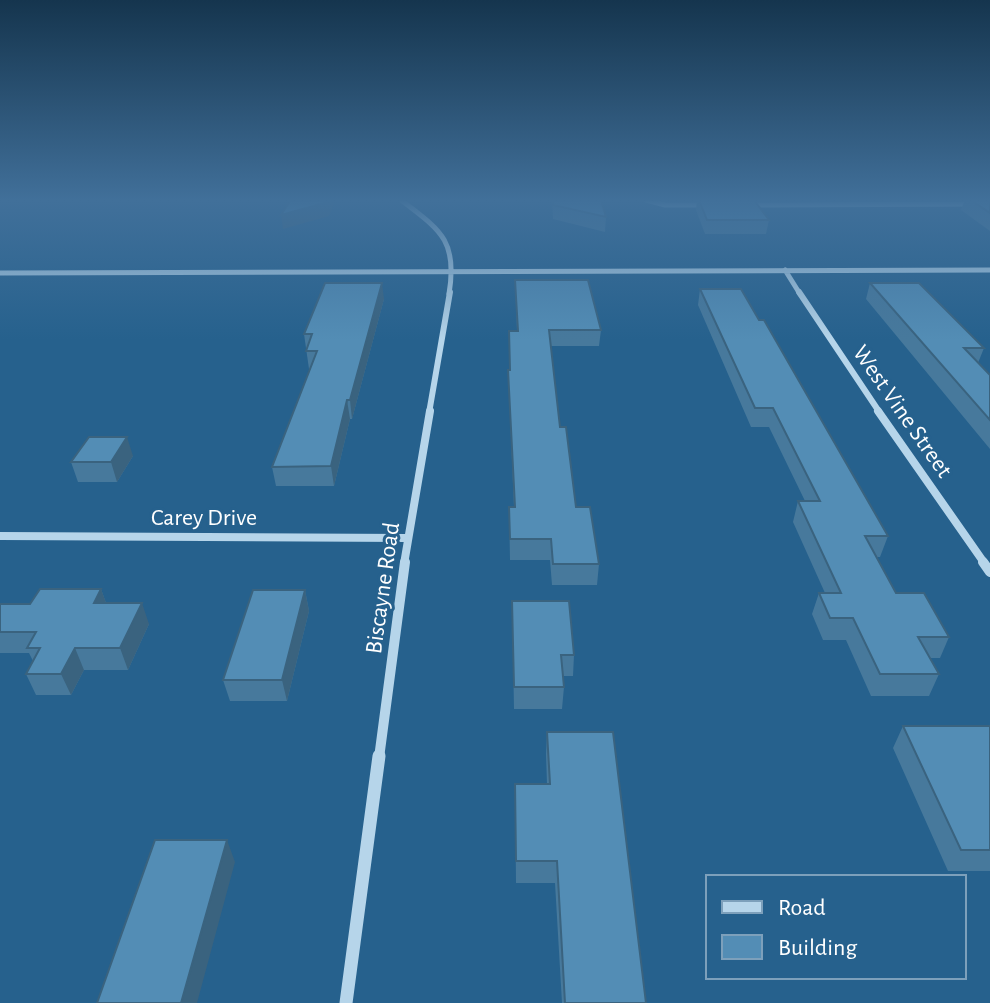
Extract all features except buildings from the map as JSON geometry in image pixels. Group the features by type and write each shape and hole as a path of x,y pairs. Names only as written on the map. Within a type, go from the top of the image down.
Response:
{"street":[{"name":"Biscayne Road","path":"346,1003 408,538 451,272 449,247"},
{"name":"West Vine Street","path":"785,270 824,332 990,572"},
{"path":"0,273 990,270"},
{"name":"Carey Drive","path":"0,536 408,538"}]}
